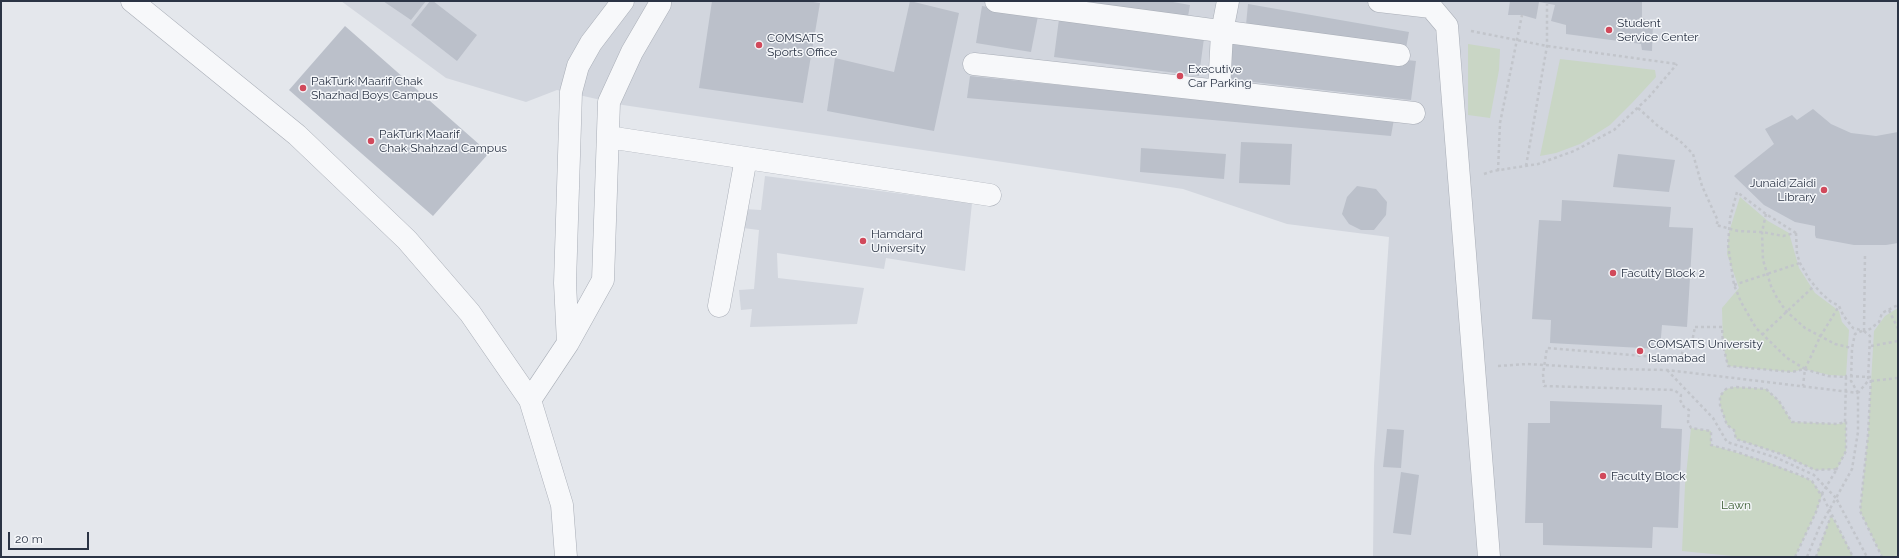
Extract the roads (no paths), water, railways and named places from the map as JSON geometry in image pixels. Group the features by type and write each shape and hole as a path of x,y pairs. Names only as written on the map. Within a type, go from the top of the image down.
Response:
{"street":[{"path":"132,1 297,135 407,240 470,313 530,400 562,505 566,557"},
{"path":"568,343 565,283 571,92 578,66 592,43 623,1"},
{"path":"530,400 568,343 603,280 609,102 632,52 660,4 660,1"},
{"path":"996,1 1399,55"},
{"path":"1219,91 1222,32 1228,1"},
{"path":"1379,1 1431,7 1447,26 1489,557"},
{"path":"974,64 1414,113"},
{"path":"608,137 990,195"},
{"path":"720,306 746,158"}],"place":[{"name":"Student Service Center","path":"1609,30"},
{"name":"COMSATS Sports Office","path":"759,45"},
{"name":"Executive Car Parking","path":"1180,76"},
{"name":"PakTurk Maarif Chak Shazhad Boys Campus","path":"303,88"},
{"name":"PakTurk Maarif Chak Shahzad Campus","path":"371,141"},
{"name":"Junaid Zaidi Library","path":"1824,190"},
{"name":"Hamdard University","path":"863,241"},
{"name":"Faculty Block 2","path":"1613,273"},
{"name":"COMSATS University Islamabad","path":"1640,351"},
{"name":"Faculty Block","path":"1603,476"}],"park label":[{"name":"Lawn","path":"1736,505"}]}
